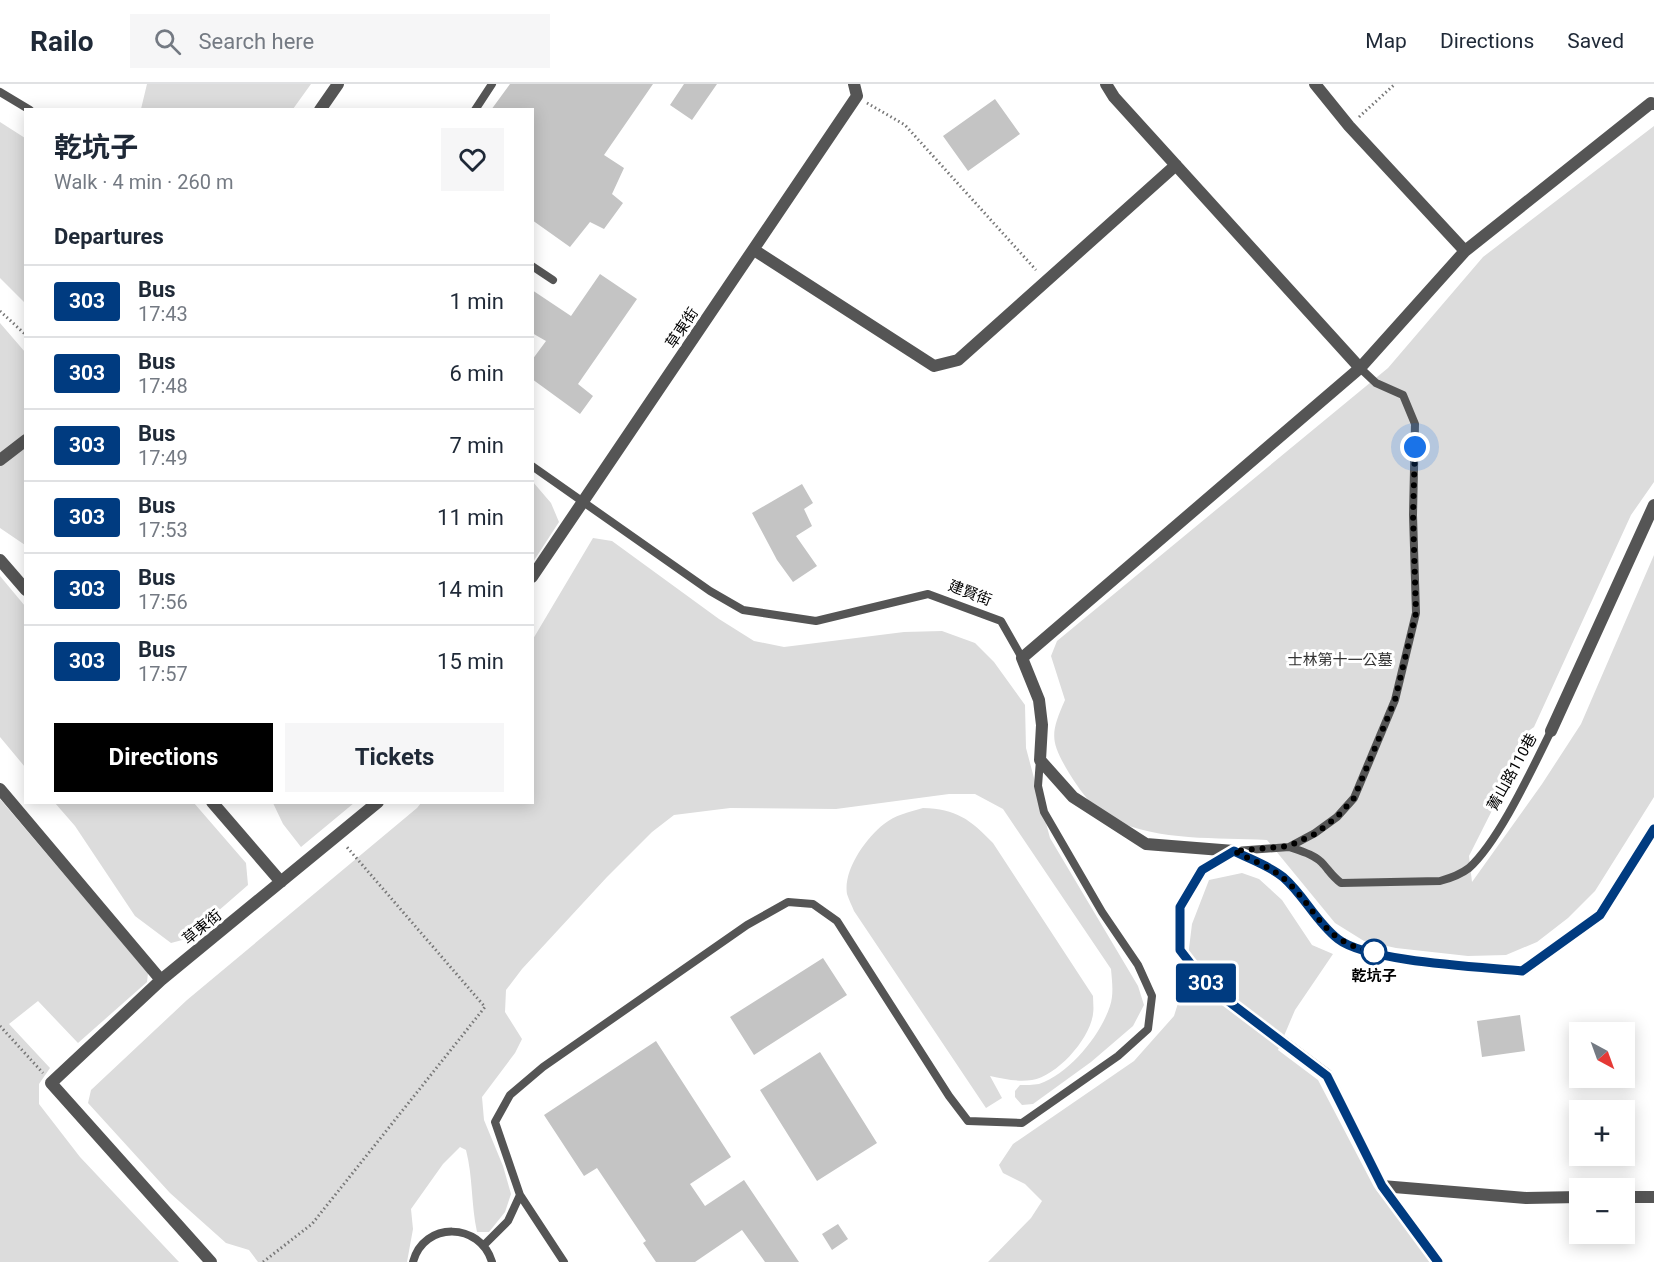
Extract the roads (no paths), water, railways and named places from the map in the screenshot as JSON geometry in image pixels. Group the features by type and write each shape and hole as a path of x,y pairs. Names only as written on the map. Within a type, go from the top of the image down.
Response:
{"street":[{"path":"321,108 338,84"},
{"path":"1106,84 1114,97 1360,368"},
{"path":"1315,84 1349,126 1465,251"},
{"name":"草東街","path":"534,574 754,249 855,90"},
{"path":"1022,658 1360,368 1465,251 1614,130 1651,103 1654,104"},
{"path":"754,249 934,366 958,360 1176,165"},
{"path":"0,460 24,442"},
{"name":"菁山路110巷","path":"1551,731 1654,505"},
{"path":"0,560 24,588"},
{"name":"建賢街","path":"1022,658 1039,700 1042,725 1040,760"},
{"path":"1040,760 1073,797 1146,844 1234,851 1283,877 1339,941 1365,950 1420,962 1522,971 1600,915 1654,829"},
{"path":"0,789 161,980"},
{"path":"214,804 281,882"},
{"name":"草東街","path":"211,1262 51,1083 161,980 376,804"},
{"path":"1234,851 1202,870 1180,907 1180,950 1207,985 1327,1076 1382,1186 1438,1262"},
{"path":"1382,1186 1526,1198 1569,1197"},
{"path":"1635,1197 1654,1197"}],"lane":[{"path":"476,108 492,84"},
{"path":"0,92 27,108"},
{"path":"534,267 553,280"},
{"path":"1234,851 1289,846 1315,834 1337,817 1354,798 1395,700 1416,613 1413,515 1416,424 1403,395 1376,383 1360,368"},
{"name":"建賢街","path":"534,467 710,591 743,610 816,621 928,594 1001,621 1022,658"},
{"name":"菁山路110巷","path":"1289,846 1312,855 1324,864 1332,876 1341,883 1440,881 1455,878 1478,858 1528,777 1551,731"},
{"path":"564,1262 520,1195 495,1122 510,1095 543,1067 737,932 788,902 813,904 837,921 949,1096 968,1121 1022,1123 1118,1056 1148,1029 1152,996 1138,965 1102,912 1044,812 1038,786 1040,760"},
{"path":"484,1245 508,1221 520,1195"},
{"path":"412,1262 415,1253 425,1240 440,1233 456,1231 471,1235 484,1245 492,1262"}],"place":[{"name":"乾坑子","path":"1374,952"}],"park label":[{"name":"士林第十一公墓","path":"1340,660"}]}
